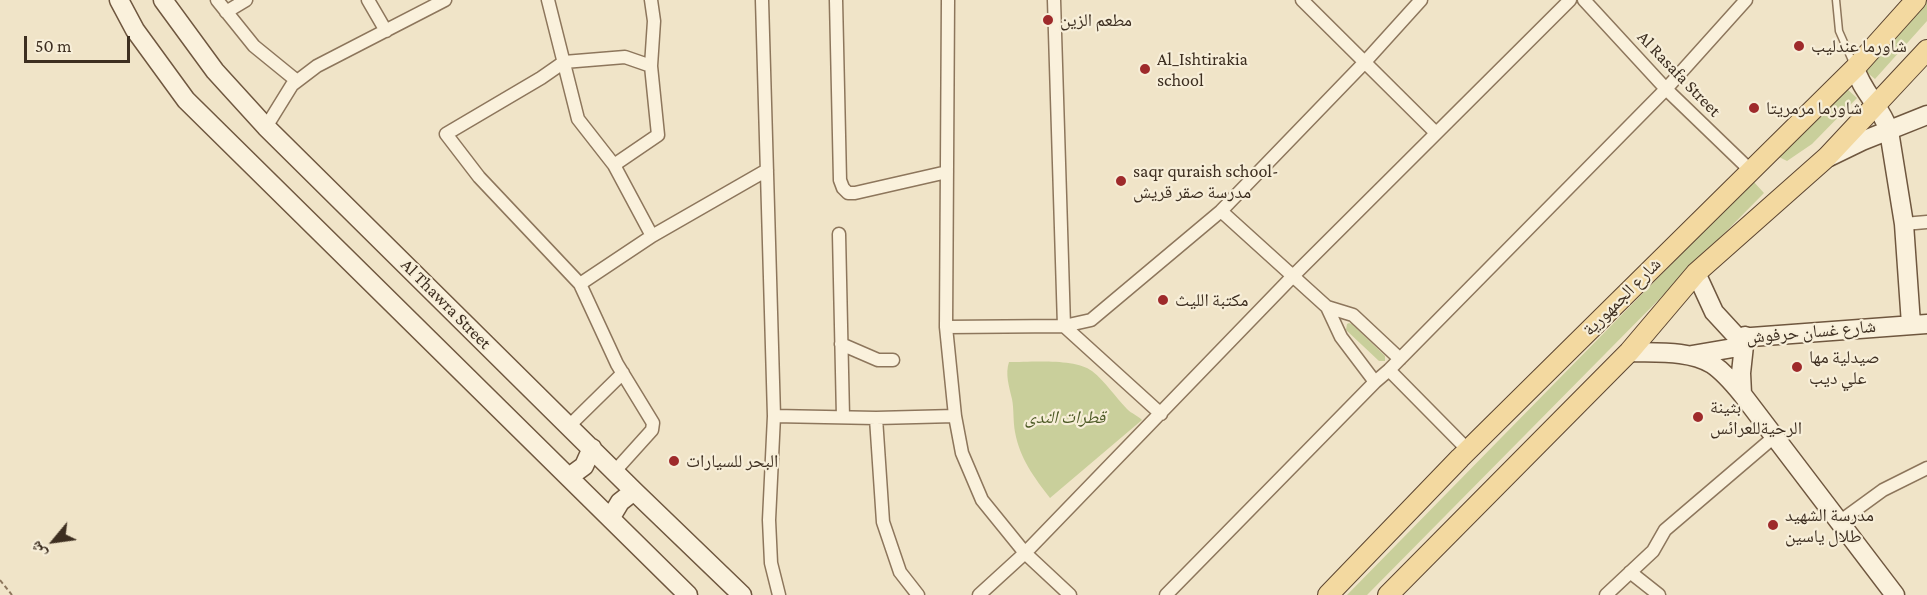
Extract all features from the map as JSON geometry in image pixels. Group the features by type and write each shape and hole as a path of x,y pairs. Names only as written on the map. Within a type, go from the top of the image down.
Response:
{"main road":[{"name":"Al Thawra Street","path":"119,0 135,30 186,100 688,595"},
{"name":"Al Thawra Street","path":"163,0 215,71 267,127 742,595"},
{"name":"شارع الجمهورية","path":"1328,595 1468,450 1855,68 1916,0"},
{"name":"شارع الجمهورية","path":"1388,595 1629,352 1696,273 1827,157 1927,50"},
{"path":"1855,68 1859,81 1885,118 1889,131 1919,324"},
{"path":"1827,157 1927,115"},
{"name":"شارع غسان حرفوش","path":"1696,273 1714,312 1738,338 1919,324"},
{"path":"1629,352 1687,355 1718,352 1733,348 1745,336"},
{"path":"1743,394 1741,373 1745,336"},
{"path":"1687,355 1712,364 1743,394 1895,595"},
{"path":"569,477 584,466 592,448"},
{"path":"611,518 620,502 634,491"}],"street":[{"path":"217,0 254,46 297,81"},
{"path":"226,12 246,0"},
{"path":"368,0 386,31"},
{"path":"267,127 292,86 317,66 386,31 424,5 445,0"},
{"path":"548,0 578,119 614,165 652,236"},
{"path":"614,165 658,135 651,66 654,21 651,0"},
{"path":"762,0 774,416 769,520 771,562 779,595"},
{"path":"836,0 840,180 843,188 848,193 855,193 946,172"},
{"path":"948,0 946,327 955,416 962,453 982,500 1025,553 1070,595"},
{"path":"1054,0 1064,326 1161,414"},
{"path":"1302,0 1435,132"},
{"path":"946,327 1064,326 1091,320 1221,211 1364,63 1421,0"},
{"path":"979,595 1025,553 1293,276 1570,0"},
{"name":"Al Rasafa Street","path":"1584,0 1666,89 1750,170"},
{"path":"1166,595 1666,89 1746,0"},
{"path":"615,471 652,430 653,423 623,373 580,284 479,177 446,134 564,62 625,57 651,66"},
{"path":"580,284 652,236 767,170"},
{"path":"1221,211 1327,307 1341,337 1375,381"},
{"path":"1904,224 1927,222"},
{"path":"839,234 843,417"},
{"path":"1327,307 1353,315 1400,359"},
{"path":"841,344 878,360 893,360"},
{"path":"1389,370 1468,450"},
{"path":"569,426 623,373"},
{"path":"774,416 876,418 955,416"},
{"path":"876,418 883,522 900,572 918,595"},
{"path":"1606,595 1653,551 1665,530 1774,437"},
{"path":"1839,522 1883,490 1927,468"},
{"path":"1630,572 1659,595"}],"lane":[{"path":"1836,0 1839,31 1855,68"}],"path":[{"path":"0,580 12,595"}],"green space":[{"path":"1927,0 1927,21 1875,79 1864,70"},
{"path":"1846,88 1857,98 1812,144 1787,161 1777,156"},
{"path":"1753,181 1764,193 1367,595 1347,595"},
{"path":"1349,323 1385,356 1385,361 1379,361 1346,330"},
{"name":"قطرات الندى","path":"1009,362 1064,362 1084,367 1097,375 1127,409 1142,420 1050,498 1028,467 1017,442 1007,371"}],"place":[{"name":"مطعم الزين","path":"1048,20"},
{"name":"شاورما عندليب","path":"1799,46"},
{"name":"Al_Ishtirakia school","path":"1145,69"},
{"name":"شاورما مرمريتا","path":"1754,108"},
{"name":"saqr quraish school- مدرسة صقر قريش","path":"1121,181"},
{"name":"مكتبة الليث","path":"1163,300"},
{"name":"صيدلية مها علي ديب","path":"1797,367"},
{"name":"بثينة الرحيةللعرائس","path":"1698,417"},
{"name":"البحر للسيارات","path":"674,461"},
{"name":"مدرسة الشهيد طلال ياسين","path":"1773,525"}]}
